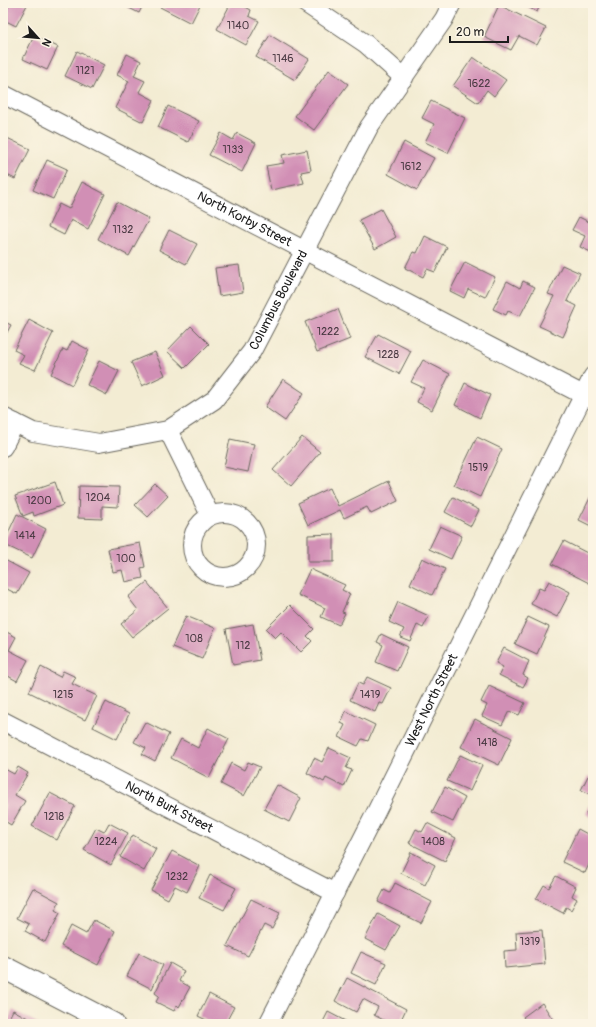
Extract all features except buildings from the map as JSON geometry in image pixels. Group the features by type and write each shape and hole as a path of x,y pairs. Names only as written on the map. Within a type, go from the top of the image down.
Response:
{"street":[{"path":"305,3 366,44 404,78"},
{"name":"Columbus Boulevard","path":"9,420 33,432 99,443 168,430 214,400 252,351 369,127 444,19 452,3"},
{"name":"North Korby Street","path":"3,94 588,398"},
{"name":"West North Street","path":"268,1024 588,398 593,376"},
{"path":"3,448 9,420"},
{"path":"168,430 210,515"},
{"name":"North Burk Street","path":"3,721 335,893"},
{"path":"3,967 89,1018 113,1024"}]}
